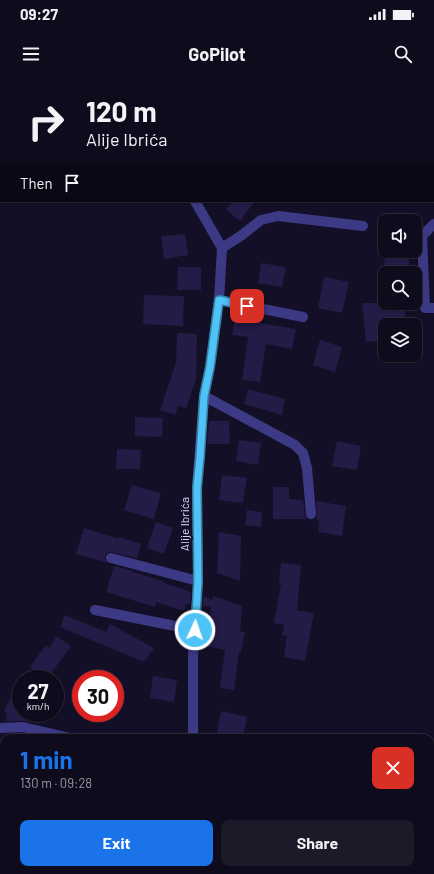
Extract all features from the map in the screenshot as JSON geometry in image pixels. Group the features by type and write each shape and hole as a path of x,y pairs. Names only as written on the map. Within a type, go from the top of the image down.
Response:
{"street":[{"path":"196,202 222,248 261,220 278,216 364,226"},
{"path":"434,224 422,236 425,308 434,308"},
{"name":"Alije Ibrića","path":"193,734 193,656 198,581 197,488 204,396 210,367 219,300 222,248"},
{"path":"219,300 303,318"},
{"path":"204,396 295,445 303,453 307,468 311,514"},
{"path":"111,558 198,581"},
{"path":"95,610 195,630"},
{"path":"0,728 24,727 53,734"}],"building":[{"path":"232,202 254,202 240,221 226,210"},
{"path":"185,234 188,255 164,259 161,236"},
{"path":"385,258 409,258 409,266 384,266"},
{"path":"261,263 286,267 282,287 258,283"},
{"path":"178,267 201,267 201,290 177,290"},
{"path":"324,277 349,282 342,313 318,308"},
{"path":"144,295 184,296 183,326 143,324"},
{"path":"362,303 378,303 378,310 405,310 405,318 378,318 378,341 366,342"},
{"path":"236,313 261,317 260,323 296,329 292,349 266,344 260,382 242,380 248,337 232,335"},
{"path":"177,333 197,334 196,379 186,408 178,406 175,415 160,410 176,362"},
{"path":"320,340 342,347 335,372 313,365"},
{"path":"248,389 285,399 282,415 244,404"},
{"path":"135,417 163,418 162,437 135,436"},
{"path":"209,421 229,421 230,444 207,444"},
{"path":"239,440 261,443 258,465 236,461"},
{"path":"337,441 361,446 357,470 332,466"},
{"path":"117,449 141,450 140,469 116,469"},
{"path":"222,475 247,478 243,503 219,500"},
{"path":"132,485 161,493 154,519 124,510"},
{"path":"273,487 289,487 289,499 303,500 307,519 273,519"},
{"path":"316,501 346,506 342,536 318,532 319,520 315,519 317,517"},
{"path":"247,510 262,512 261,527 245,525"},
{"path":"156,522 173,528 164,554 147,548"},
{"path":"84,528 141,544 137,558 110,552 106,554 105,557 105,560 108,563 76,554"},
{"path":"219,532 241,536 240,581 217,573"},
{"path":"281,563 301,565 297,610 314,613 305,661 284,657 287,636 282,635 284,625 274,623 281,583 279,583"},
{"path":"114,566 163,581 162,582 191,592 190,604 186,604 184,611 156,602 155,607 106,592"},
{"path":"203,596 212,600 213,596 242,606 240,631 245,632 241,652 239,652 234,690 220,688 225,650 206,646 211,606 203,606"},
{"path":"65,615 106,632 110,624 154,648 144,662 60,627"},
{"path":"56,636 71,646 54,670 34,670 30,667 46,645 50,648"},
{"path":"153,676 177,680 174,702 150,698"},
{"path":"12,694 12,721 6,721 7,713 4,712"},
{"path":"221,711 247,717 244,734 217,734"}],"route":[{"path":"195,630 198,581 197,488 204,396 210,367 219,300 247,306"}]}
